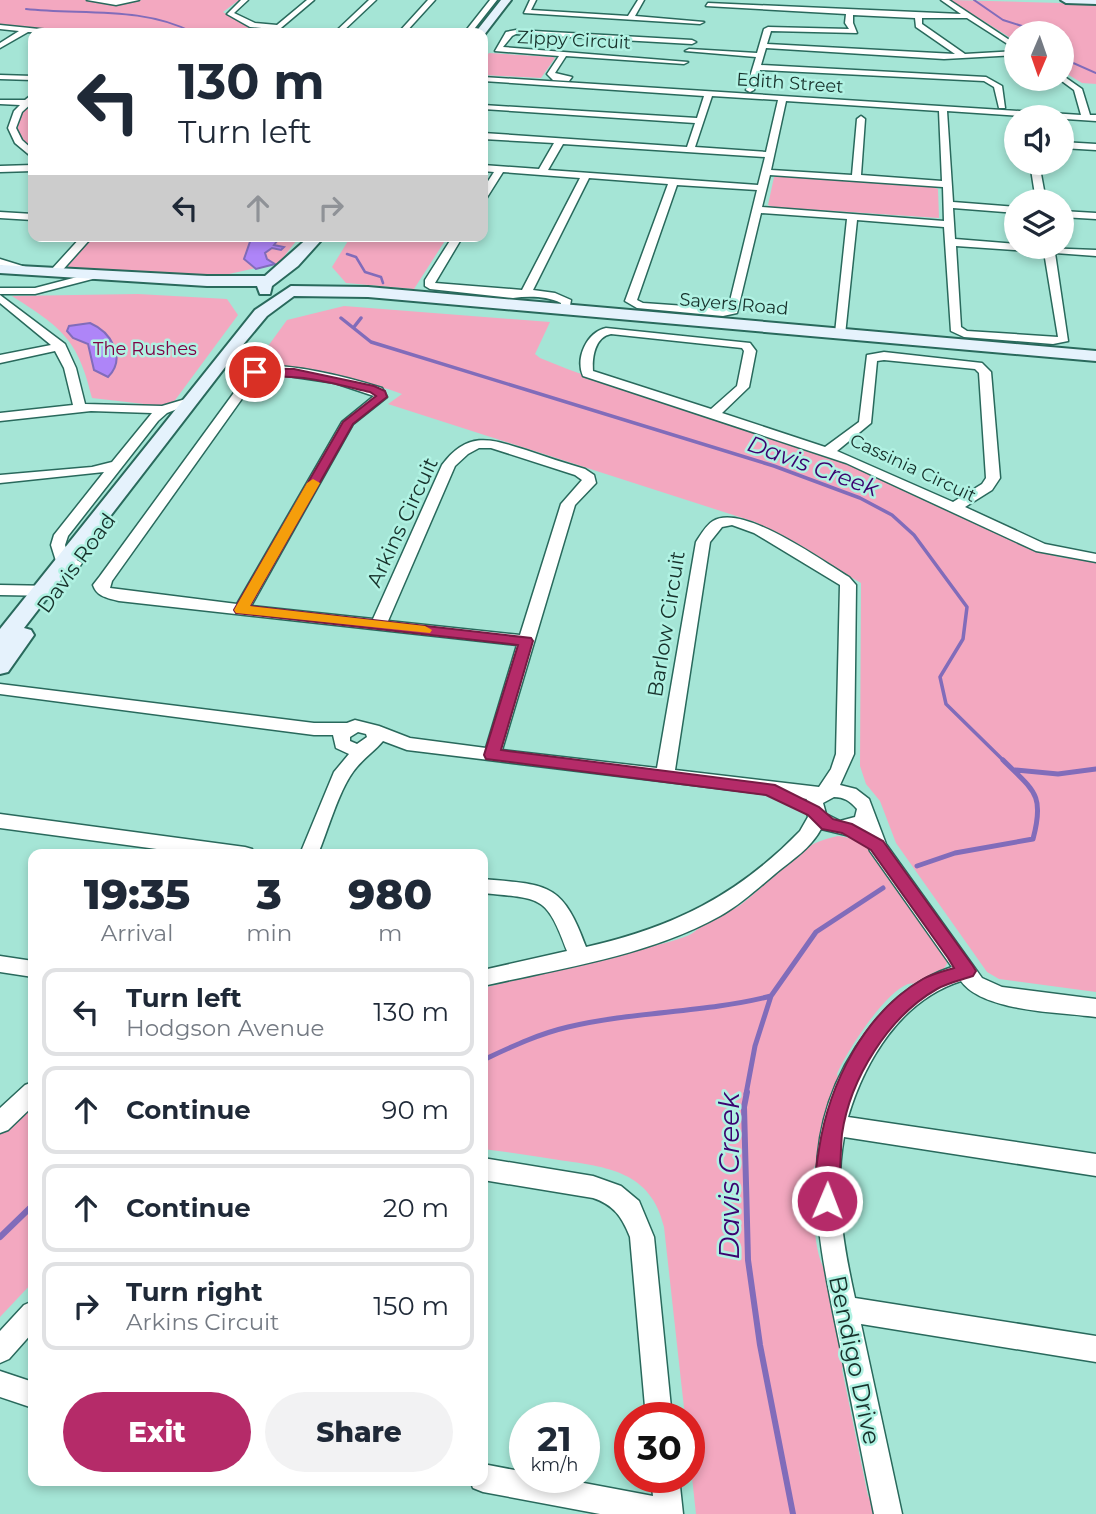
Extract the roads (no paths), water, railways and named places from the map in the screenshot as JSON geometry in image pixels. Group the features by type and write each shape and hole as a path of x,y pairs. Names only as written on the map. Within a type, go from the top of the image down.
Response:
{"street":[{"path":"90,0 113,3 136,0"},
{"path":"245,0 229,13 266,28"},
{"path":"276,28 311,0"},
{"path":"342,28 373,0"},
{"path":"406,28 432,0"},
{"path":"482,0 511,0"},
{"path":"533,0 526,12 700,22"},
{"path":"630,19 641,0"},
{"path":"944,0 1004,41"},
{"path":"1066,0 1096,1"},
{"path":"472,28 499,2"},
{"path":"483,28 499,2"},
{"path":"679,73 709,2 918,16 968,16"},
{"path":"750,90 767,30 773,27 853,31 849,23 850,12"},
{"path":"918,16 919,25 963,56"},
{"path":"0,27 28,29"},
{"path":"0,46 28,29"},
{"name":"Zippy Circuit","path":"684,62 508,51 498,48 509,34 516,32 692,41"},
{"path":"689,51 963,56 1004,51"},
{"name":"Edith Street","path":"563,55 551,74 559,78 673,88 709,94 1004,113"},
{"path":"757,67 986,79 998,86 1002,106"},
{"path":"0,76 28,78"},
{"name":"Edith Street","path":"488,79 750,90 1002,106 1089,115 1096,112"},
{"path":"1075,85 1086,86"},
{"path":"1075,85 1089,115"},
{"path":"690,150 709,94"},
{"path":"673,182 631,301 641,306 730,312 736,306 783,98"},
{"path":"0,102 28,100"},
{"path":"28,101 15,115 8,132 28,151"},
{"path":"488,107 700,121"},
{"path":"943,108 954,327 957,331 1053,341 1064,339 1051,259"},
{"path":"856,178 861,119"},
{"path":"488,136 770,155"},
{"path":"542,172 560,141"},
{"path":"1074,146 1096,147"},
{"path":"488,168 762,188"},
{"path":"0,169 28,170"},
{"path":"488,189 500,169"},
{"path":"766,172 947,184"},
{"path":"526,293 586,176"},
{"path":"948,205 1004,210"},
{"path":"0,209 28,211"},
{"path":"758,210 949,224"},
{"path":"0,215 28,217"},
{"path":"1074,215 1096,216"},
{"path":"841,333 852,217"},
{"path":"55,272 82,242"},
{"path":"0,269 269,285 298,260 313,242"},
{"path":"454,242 430,280 430,286 563,298 567,302 565,309"},
{"path":"949,242 1004,246"},
{"path":"1074,251 1096,253"},
{"path":"293,286 298,260"},
{"path":"0,262 25,270"},
{"path":"0,291 34,291 100,274"},
{"name":"Sayers Road","path":"269,285 1096,356"},
{"name":"Davis Road","path":"261,313 269,285"},
{"name":"Davis Road","path":"0,644 113,513 148,457 230,350 261,313 293,286"},
{"path":"0,298 40,325 59,344 72,369 80,408"},
{"name":"Cassinia Circuit","path":"713,414 743,387 749,346 611,331 597,336 585,366 587,373 713,414 828,451 1041,548 1096,558"},
{"path":"0,353 59,344"},
{"path":"0,359 59,344"},
{"path":"230,350 251,360 255,372"},
{"path":"828,451 865,423 871,358 884,356 978,366 985,372 993,478 987,487 954,508"},
{"path":"241,610 348,422 382,397 381,393 374,390 294,373 255,372"},
{"path":"255,372 101,585 103,591 118,596 526,641"},
{"path":"0,417 80,408 153,413 189,402"},
{"path":"70,562 59,552 59,540 113,471 153,413"},
{"name":"Arkins Circuit","path":"378,625 449,464 469,446 484,442 580,472 590,480 568,504 492,755"},
{"path":"0,479 113,471"},
{"name":"Barlow Circuit","path":"665,776 702,542 714,526 729,521 753,527 844,580 848,585 843,769 856,796"},
{"path":"0,591 45,594"},
{"name":"Davis Road","path":"0,667 45,594"},
{"path":"0,689 314,729 364,749 407,744 769,789 820,803 841,791 856,796 864,804 877,846 975,984 991,993 1096,1008"},
{"path":"0,700 344,739 360,726 407,744"},
{"path":"311,849 343,772 374,741 373,730"},
{"path":"343,772 344,739"},
{"path":"488,977 662,934 701,918 730,900 804,840 815,825 820,803 832,780 843,769"},
{"path":"820,803 828,825 843,828 877,846"},
{"path":"804,840 859,824 866,816"},
{"path":"0,821 208,849"},
{"path":"488,887 534,893 553,900 561,910 579,955"},
{"path":"0,964 28,968"},
{"name":"Bendigo Drive","path":"888,1514 828,1218 828,1162 833,1125 844,1091 860,1057 894,1014 921,989 940,979 966,971"},
{"path":"0,1123 28,1097"},
{"path":"833,1125 1096,1165"},
{"path":"488,1170 593,1187 613,1194 631,1209 642,1237 657,1402"},
{"path":"845,1309 1096,1349"},
{"path":"0,1350 28,1319"},
{"path":"0,1384 28,1393"},
{"path":"488,1479 669,1513 667,1493"}],"waterway":[{"path":"974,0 1006,21"},
{"name":"Davis Creek","path":"26,9 133,15 183,28"},
{"path":"1074,63 1096,73"},
{"name":"Davis Creek","path":"347,254 356,257 365,272 381,277 383,283"},
{"name":"Davis Creek","path":"341,318 371,342 774,466 860,498 892,515 914,535 967,607 963,639 940,677 946,704 1005,762"},
{"name":"Davis Creek","path":"354,327 361,318"},
{"name":"Davis Creek","path":"917,866 955,853 1033,839 1037,802 1029,787 1005,762"},
{"path":"1015,770 1058,774 1096,769"},
{"name":"Davis Creek","path":"771,996 816,932 883,888"},
{"path":"488,1058 535,1037 568,1027 720,1006 771,996"},
{"name":"Davis Creek","path":"746,1094 755,1046 771,996"},
{"name":"Davis Creek","path":"747,1092 744,1107 748,1260 760,1345 793,1514"},
{"path":"0,1237 28,1210"}],"park label":[{"name":"The Rushes","path":"145,349"}]}
